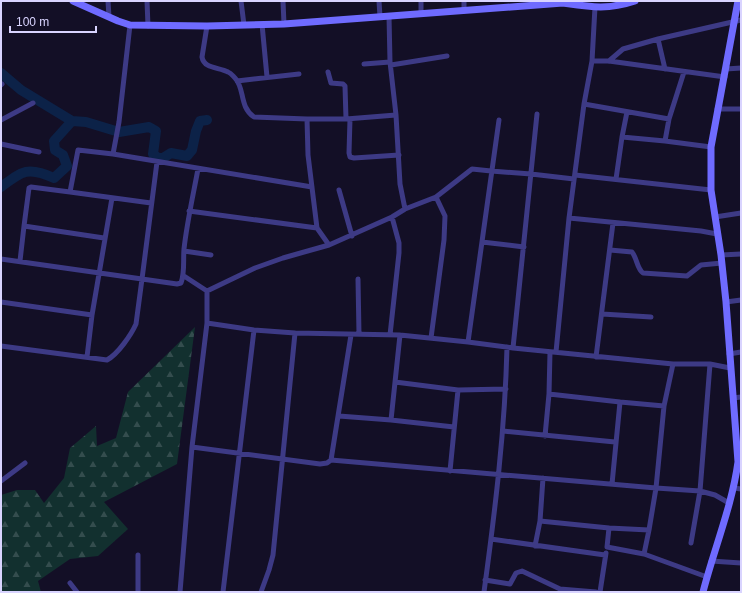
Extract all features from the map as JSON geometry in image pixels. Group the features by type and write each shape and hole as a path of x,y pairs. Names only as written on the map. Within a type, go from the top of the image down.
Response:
{"street":[{"path":"73,1 130,25 148,26 284,24 563,2 596,7 613,7 635,1"},
{"path":"108,1 109,17"},
{"path":"147,1 148,26"},
{"path":"241,1 244,25"},
{"path":"283,1 284,24"},
{"path":"378,1 380,17"},
{"path":"421,1 421,13"},
{"path":"464,1 464,10"},
{"path":"703,592 729,503 737,488 738,462 740,453 737,398 730,368 726,302 712,190 711,147 717,109 738,20 738,1"},
{"path":"556,352 569,218 584,104 592,61 596,7"},
{"path":"389,16 390,63 396,115 400,184 406,210"},
{"path":"609,61 623,49 738,20"},
{"path":"262,24 267,77"},
{"path":"114,154 130,25"},
{"path":"207,26 202,57 203,61 207,65 229,72 238,80 248,113 254,117 348,119 396,115"},
{"path":"658,39 665,69"},
{"path":"364,64 390,63 447,56"},
{"path":"592,61 609,61 684,72 725,73 741,68"},
{"path":"328,72 331,83 343,84 345,86 350,157 399,155"},
{"path":"665,142 669,119 684,72"},
{"path":"238,80 299,74"},
{"path":"1,120 33,103"},
{"path":"584,104 669,119"},
{"path":"717,109 741,110"},
{"path":"616,179 627,112"},
{"path":"513,348 538,114"},
{"path":"308,118 308,156 317,228 329,245"},
{"path":"468,342 498,120"},
{"path":"622,137 711,147"},
{"path":"1,144 39,152"},
{"path":"70,192 78,150 114,154 312,187"},
{"path":"1,346 107,360 110,358 133,330 138,318 157,162"},
{"path":"1,258 177,284 181,283 184,276 184,251 189,211 198,169"},
{"path":"207,292 255,268 283,258 329,245 352,236 436,197 472,169 491,172 616,179 712,190"},
{"path":"20,261 30,187 33,186 151,203"},
{"path":"339,190 352,236"},
{"path":"431,338 444,240 445,216 436,197"},
{"path":"87,357 104,238 112,198"},
{"path":"189,211 317,228"},
{"path":"715,217 741,213"},
{"path":"390,335 399,252 399,243 392,217"},
{"path":"569,218 701,231 717,234"},
{"path":"596,357 613,223"},
{"path":"24,226 104,238"},
{"path":"482,242 524,247"},
{"path":"610,250 632,252 635,256 640,271 644,273 687,276 701,265 722,264"},
{"path":"184,251 211,255"},
{"path":"721,255 741,254"},
{"path":"184,276 207,292"},
{"path":"358,279 359,334"},
{"path":"180,592 192,446 207,323 207,292"},
{"path":"726,302 741,300"},
{"path":"1,302 92,315"},
{"path":"602,314 651,317"},
{"path":"207,323 254,330 295,333 400,335 596,357 673,364 710,364 730,368"},
{"path":"223,592 254,330"},
{"path":"261,592 273,555 295,333"},
{"path":"331,460 352,335"},
{"path":"391,420 400,335"},
{"path":"484,592 499,474 506,388 507,348"},
{"path":"545,436 549,394 550,352"},
{"path":"729,354 741,352"},
{"path":"644,554 656,488 664,406 673,364"},
{"path":"691,543 700,490 710,364"},
{"path":"394,382 458,390 506,388"},
{"path":"450,471 458,390"},
{"path":"549,394 664,406"},
{"path":"612,484 620,402"},
{"path":"339,416 454,427"},
{"path":"502,431 616,442"},
{"path":"192,446 282,460 320,464 327,463 331,460 656,488 700,490 715,495 729,503"},
{"path":"1,480 25,463"},
{"path":"535,546 540,521 543,478"},
{"path":"540,521 610,528 649,530"},
{"path":"600,592 610,528"},
{"path":"491,539 605,555"},
{"path":"607,547 644,554 707,577"},
{"path":"138,555 138,592"},
{"path":"711,561 741,563"},
{"path":"485,580 510,584 516,572 522,571 560,589 596,592"},
{"path":"70,583 77,592"}],"green space":[{"path":"195,327 177,464 104,502 128,529 98,556 70,559 38,581 41,592 1,592 1,495 17,490 35,490 44,503 64,478 70,448 96,426 97,446 116,438 128,392"}],"waterway":[{"path":"1,73 21,90 72,121"},
{"path":"1,187 14,177 31,171 45,174 54,178 67,166 63,155 55,150 54,141 72,121 86,122 119,132 149,127 156,131 153,154 158,158 163,158 171,153 187,156 192,150 200,121 207,120"}]}
